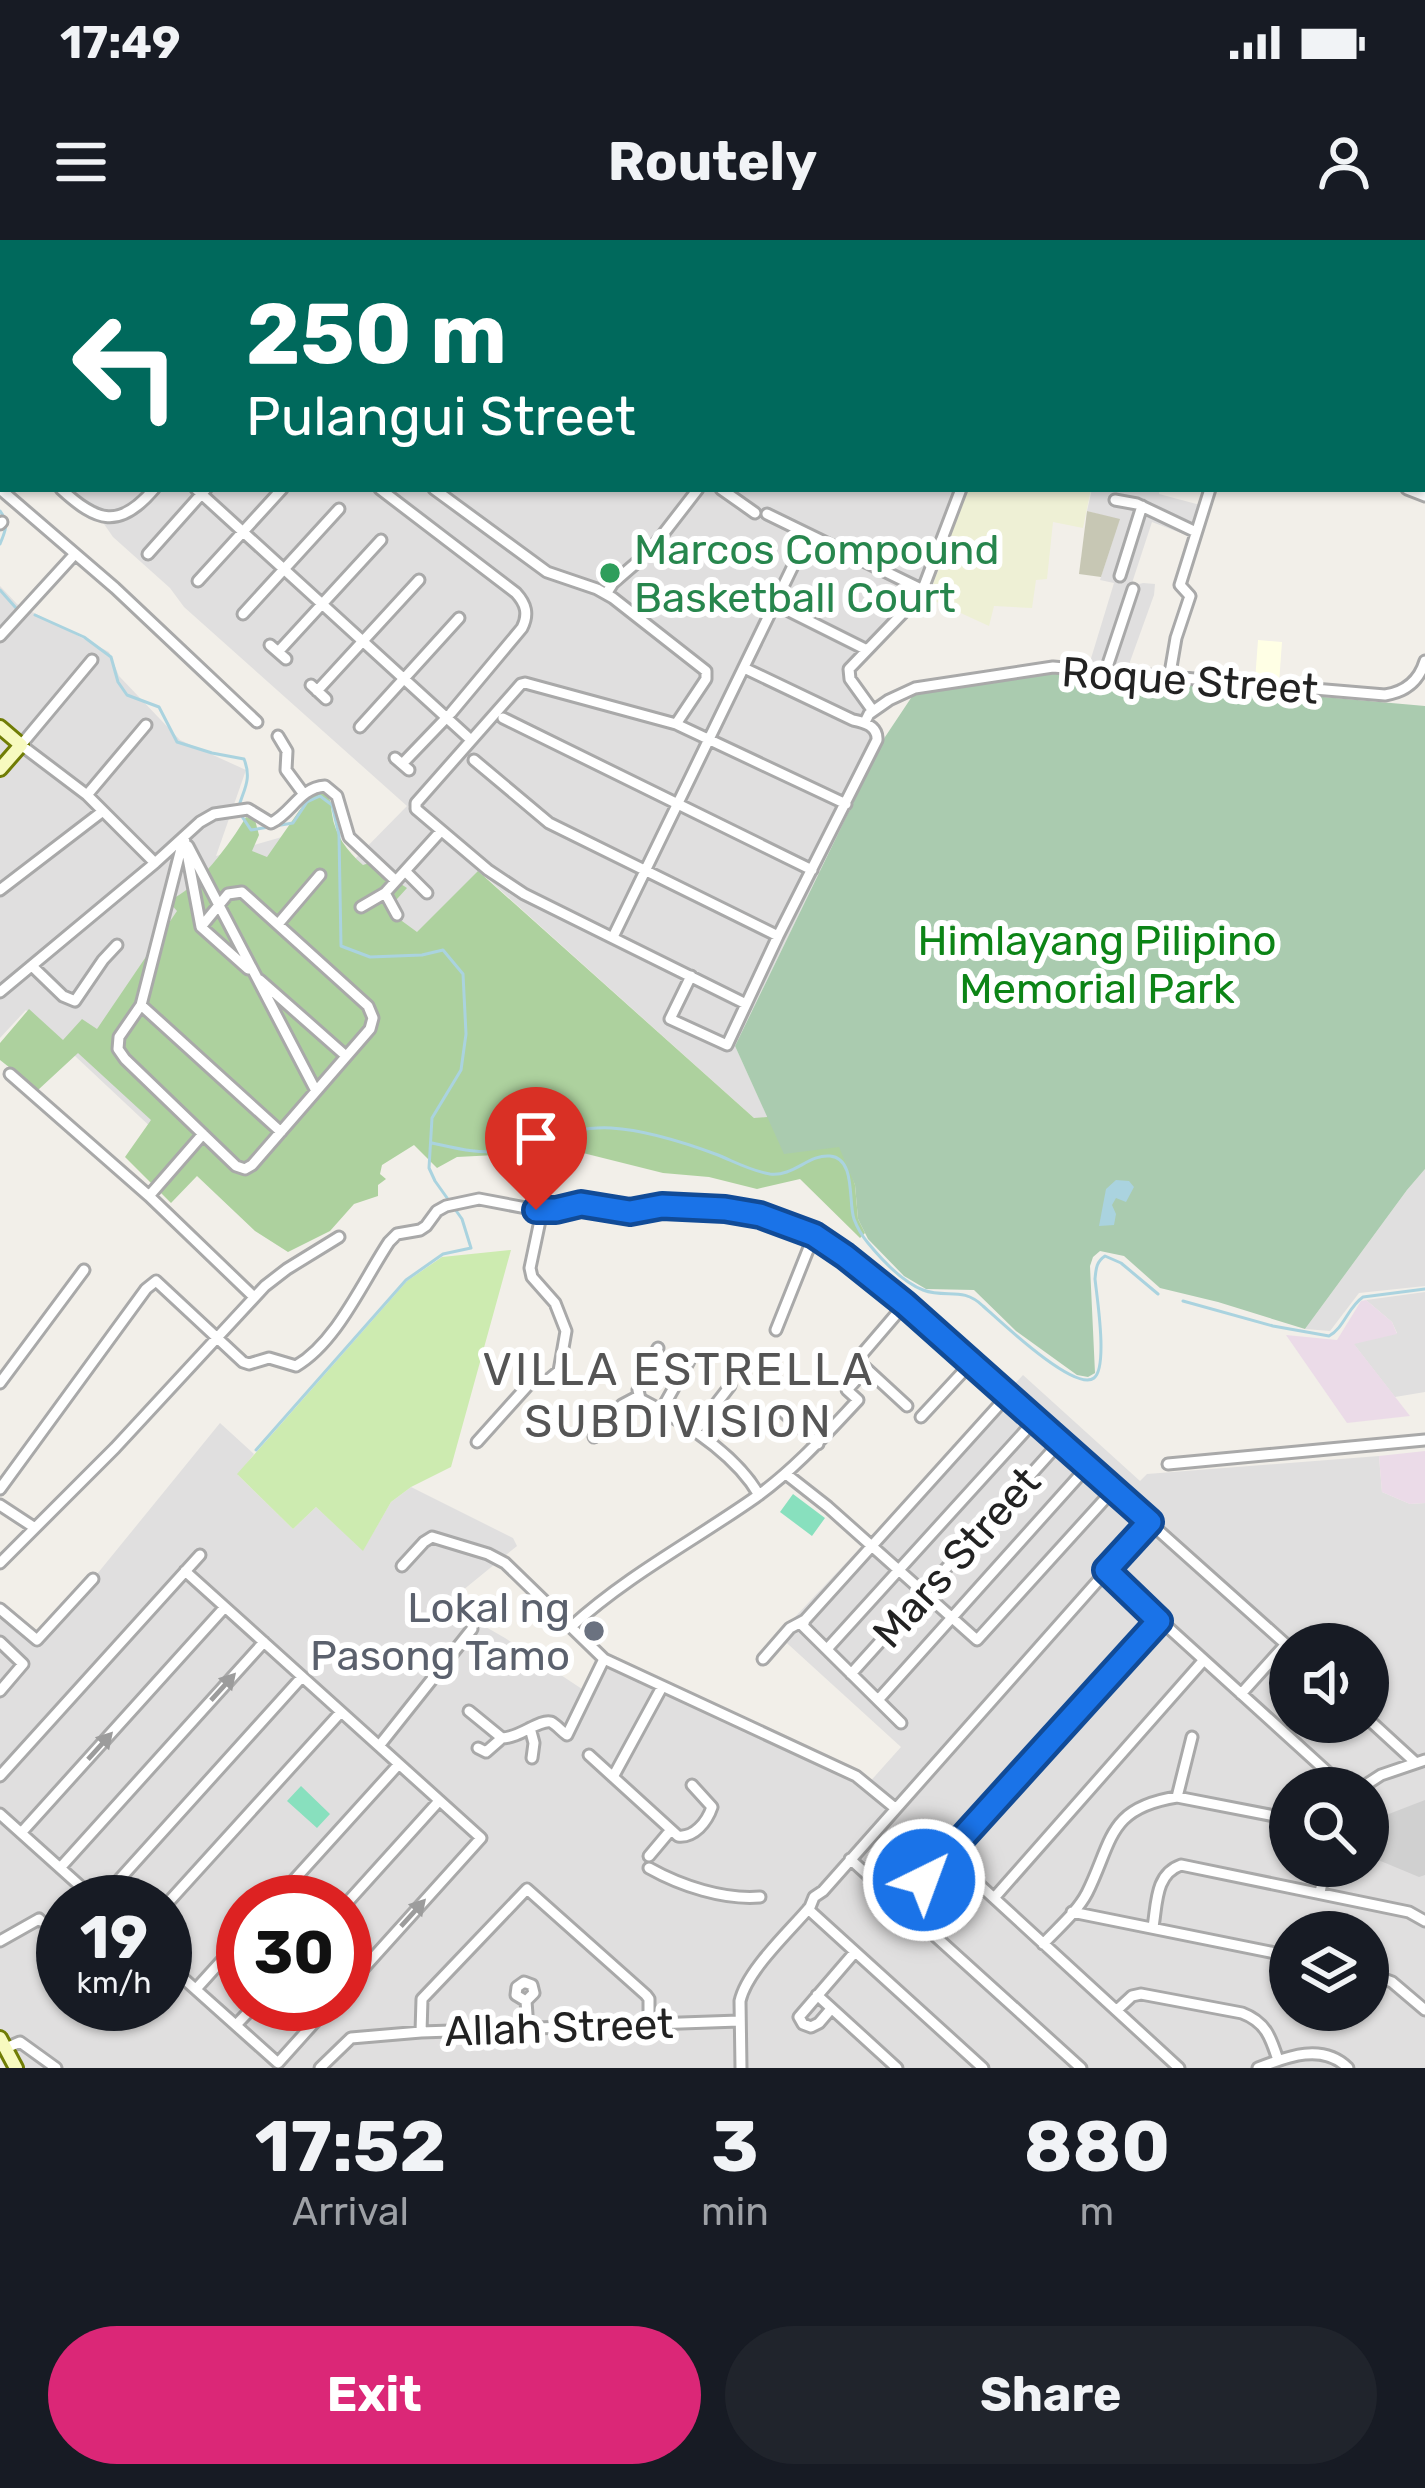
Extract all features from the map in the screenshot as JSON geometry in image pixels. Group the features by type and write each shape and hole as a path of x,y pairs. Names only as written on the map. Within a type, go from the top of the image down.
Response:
{"street":[{"path":"3,492 115,588 257,722"},
{"path":"64,492 86,511 110,518 133,510 151,492"},
{"path":"148,554 200,492"},
{"path":"202,492 471,740"},
{"path":"198,581 279,492"},
{"path":"384,492 516,592 525,606 526,621 402,764"},
{"path":"438,492 547,572 606,594 707,674 676,724"},
{"path":"606,594 650,551 696,492"},
{"path":"726,492 761,514 923,590"},
{"path":"865,722 873,711 849,676 852,666 923,590 961,492"},
{"path":"1169,679 1190,596 1180,585 1209,492"},
{"path":"1115,500 1142,506 1196,532"},
{"path":"1120,576 1142,506"},
{"path":"243,614 339,508"},
{"path":"613,938 808,535"},
{"path":"278,652 381,540"},
{"path":"0,636 74,555"},
{"path":"318,692 419,580"},
{"path":"1106,670 1133,589"},
{"path":"775,604 867,650"},
{"path":"360,728 459,618"},
{"path":"0,769 92,660"},
{"name":"Roque Street","path":"873,711 915,688 1038,668 1385,695 1406,688 1425,661"},
{"path":"691,976 670,1019 727,1045 877,740 865,722 744,668"},
{"path":"746,1004 504,882 443,833 416,803 525,683 676,724 846,804"},
{"path":"503,718 812,870"},
{"path":"87,795 146,725"},
{"path":"0,728 87,795 155,863"},
{"path":"278,736 286,746 286,770 303,793"},
{"path":"474,760 542,818 778,936"},
{"path":"0,992 214,814 248,809 271,823 303,793 326,786 340,803 349,837 396,880"},
{"path":"0,890 103,812"},
{"path":"361,907 385,893 443,833"},
{"path":"184,837 201,927 346,1056"},
{"path":"184,837 141,1005 119,1037 121,1054 244,1169 373,1024 372,1012 249,896 235,892 222,899 201,927"},
{"path":"184,837 316,1091"},
{"path":"405,871 427,893"},
{"path":"279,923 320,875"},
{"path":"385,893 397,915"},
{"path":"32,966 63,996 75,1001 117,945"},
{"path":"141,1005 281,1132"},
{"path":"10,1074 149,1196 254,1297"},
{"path":"149,1196 203,1134"},
{"path":"0,1489 156,1281 243,1362 269,1358 290,1366 302,1363 345,1313 389,1242 404,1231 420,1230 446,1206 479,1199 542,1211 581,1204 630,1212 662,1206 725,1209 760,1215 814,1235 845,1256 1009,1394 1269,1629"},
{"path":"477,1442 531,1382 547,1381 559,1370 566,1327 530,1268 542,1211"},
{"path":"776,1330 814,1235"},
{"path":"0,1563 254,1297 287,1269 339,1237"},
{"path":"0,1383 84,1270"},
{"path":"905,1304 856,1360 907,1406"},
{"path":"658,1348 638,1390 642,1401 695,1431 759,1495"},
{"path":"662,1409 689,1361"},
{"path":"921,1417 972,1362"},
{"path":"572,1626 617,1588 786,1474 858,1400 848,1390 866,1369"},
{"path":"695,1431 730,1386"},
{"path":"763,1659 790,1628 805,1620 1009,1394"},
{"path":"594,1437 622,1405 639,1396"},
{"path":"780,1409 818,1444"},
{"path":"827,1649 1036,1418"},
{"path":"1168,1464 1425,1440"},
{"name":"Mars Street","path":"851,1674 1060,1441"},
{"path":"878,1700 1088,1466"},
{"path":"786,1474 977,1640 1114,1489"},
{"path":"0,1505 35,1528"},
{"path":"741,2068 739,2021 746,1983 814,1897 1150,1522"},
{"path":"402,1566 432,1537 505,1562 604,1659 856,1776 895,1808"},
{"path":"0,1776 200,1555"},
{"path":"1106,1570 1322,1767"},
{"path":"185,1571 481,1838 372,1959"},
{"path":"0,1609 37,1640 93,1580"},
{"path":"22,1833 225,1607"},
{"path":"805,1620 803,1626 901,1723"},
{"path":"901,1906 1159,1621"},
{"path":"380,1746 472,1629"},
{"path":"0,1642 23,1664 0,1691"},
{"path":"60,1868 264,1642"},
{"path":"478,1748 486,1751 502,1738 515,1738 543,1722 551,1722 567,1735 604,1659"},
{"path":"994,1898 1203,1660"},
{"path":"1240,1694 1269,1665"},
{"path":"123,1875 302,1677"},
{"path":"613,1777 662,1687"},
{"path":"469,1711 502,1738"},
{"path":"192,1876 341,1712"},
{"path":"530,1728 532,1758"},
{"path":"1389,1736 1421,1762"},
{"path":"1177,1797 1192,1737"},
{"path":"590,1755 678,1836 693,1834 712,1807 692,1785"},
{"path":"1389,1773 1421,1762"},
{"path":"298,1875 399,1764"},
{"path":"1043,1944 1088,1891 1117,1826 1142,1807 1177,1797 1269,1814"},
{"path":"372,1875 439,1801"},
{"path":"0,1814 68,1875"},
{"path":"670,1831 649,1862 686,1885 760,1897"},
{"path":"947,1855 1179,2068"},
{"path":"850,1859 1081,2068"},
{"path":"1153,1927 1161,1880 1180,1865 1409,1912 1425,1921"},
{"path":"1321,1893 1322,1887"},
{"path":"421,2032 422,1999 527,1889 649,1999 649,2023"},
{"path":"809,1908 983,2068"},
{"path":"1072,1912 1269,1952"},
{"path":"0,1941 36,1920"},
{"path":"831,2009 815,2026 803,2024 799,2017 855,1952"},
{"path":"196,1989 216,1967"},
{"path":"1389,1981 1425,2010"},
{"path":"192,1986 216,2008"},
{"path":"1117,2010 1141,1994 1242,2013 1264,2027 1278,2060"},
{"path":"817,1995 897,2068"},
{"path":"526,2001 528,2028"},
{"name":"Allah Street","path":"320,2068 351,2038 739,2021"},
{"path":"242,2031 278,2062 306,2031"},
{"path":"16,2068 3,2043 20,2042 56,2068"},
{"path":"1258,2068 1317,2053 1339,2058 1348,2068"}],"shaded area":[{"path":"69,492 955,492 917,593 843,673 885,737 735,1046 768,1118 754,1118 479,871 418,933 377,945 353,861 407,806 184,607 170,588 113,537 95,511","holes":["712,673 678,727 523,686 418,805 442,837 408,807 522,677 674,720 703,675"]},
{"path":"967,492 1090,492 1083,528 1053,522 1047,579 1036,580 1032,608 994,606 989,626 928,598"},
{"path":"1091,492 1159,492 1204,506 1194,538 1152,522 1131,586 1155,584 1154,595 1127,670 1089,665 1114,583 1100,580 1119,520 1087,511"},
{"path":"1087,511 1120,519 1101,577 1079,574"},
{"path":"0,586 17,604 109,652 119,676 180,740 246,770 216,856 324,825 254,1224 26,1010 0,1038"},
{"path":"1258,640 1282,642 1279,683 1255,681"},
{"path":"1425,1169 1425,1286 1359,1293 1330,1331 1305,1329 1407,1190"},
{"path":"1425,1292 1425,1392 1395,1397 1353,1343 1397,1333 1392,1322 1366,1300"},
{"path":"1366,1300 1392,1322 1397,1334 1354,1344 1410,1416 1347,1423 1286,1335 1337,1340"},
{"path":"1023,1375 1140,1481 1147,1474 1379,1456 1382,1492 1410,1504 1425,1503 1425,2068 19,2068 0,2034 0,1611 36,1643 220,1423 254,1454 238,1475 293,1529 316,1507 363,1550 391,1502 411,1487 513,1538 517,1546 446,1604 588,1693 604,1663 867,1785 901,1747 778,1635"},
{"path":"1425,1451 1425,1503 1410,1504 1382,1492 1379,1456"},
{"path":"1425,1800 1425,1875 1419,1877 1389,1864 1389,1814"}],"green space":[{"name":"Himlayang Pilipino Memorial Park","path":"1044,672 1425,706 1425,1169 1305,1329 1160,1288 1124,1256 1100,1251 1090,1266 1095,1373 1077,1375 1016,1331 974,1290 926,1289 904,1276 868,1239 858,1219 855,1185 839,1147 784,1154 735,1046 885,737 913,695"},
{"path":"327,794 336,829 352,854 407,888 387,910 417,932 478,871 754,1118 767,1117 767,1102 837,1128 865,1233 860,1238 800,1179 757,1189 583,1153 576,1142 532,1153 457,1157 437,1168 414,1145 382,1165 380,1174 386,1179 378,1185 378,1196 354,1204 330,1231 288,1252 255,1231 197,1176 171,1203 125,1157 151,1120 78,1053 38,1090 0,1060 0,1043 29,1009 63,1040 82,1019 97,1029 177,911 168,901 201,876 246,817 255,820 259,835 252,851 267,857 308,798"},
{"path":"511,1250 451,1467 391,1502 363,1551 316,1507 293,1529 237,1474 407,1281 442,1257"},
{"path":"793,1494 825,1518 812,1536 780,1512"},
{"path":"301,1786 330,1814 317,1828 287,1801"}],"water":[{"path":"1116,1180 1129,1181 1134,1187 1126,1202 1116,1198 1112,1205 1114,1225 1099,1226 1106,1189"}],"waterway":[{"path":"0,511 6,527 0,544"},
{"path":"0,590 16,608"},
{"path":"35,615 84,637 111,657 127,695 159,707 177,742 244,759 247,778 239,806"},
{"path":"241,815 251,830 293,823 307,802 320,796 332,805 339,835 341,946 370,957 443,950 463,974 466,1034 461,1070 432,1118 429,1168 462,1219 471,1248 443,1254 406,1280 256,1450"},
{"path":"432,1143 495,1151 570,1132 611,1128 666,1138 770,1174 830,1156 844,1164 857,1225 893,1270 923,1290 975,1300 1037,1353 1084,1380 1094,1378 1100,1361 1095,1279 1100,1261 1105,1256 1121,1263 1158,1294"},
{"path":"1183,1301 1329,1336 1363,1297 1425,1289"}],"place":[{"name":"Marcos Compound Basketball Court","path":"610,573"},
{"name":"Lokal ng Pasong Tamo","path":"594,1631"}],"district":[{"name":"VILLA ESTRELLA SUBDIVISION","path":"679,1395"}],"route":[{"path":"536,1210 581,1204 630,1212 682,1205 760,1215 814,1235 905,1304 1150,1522 1106,1570 1159,1621 924,1880"}]}
